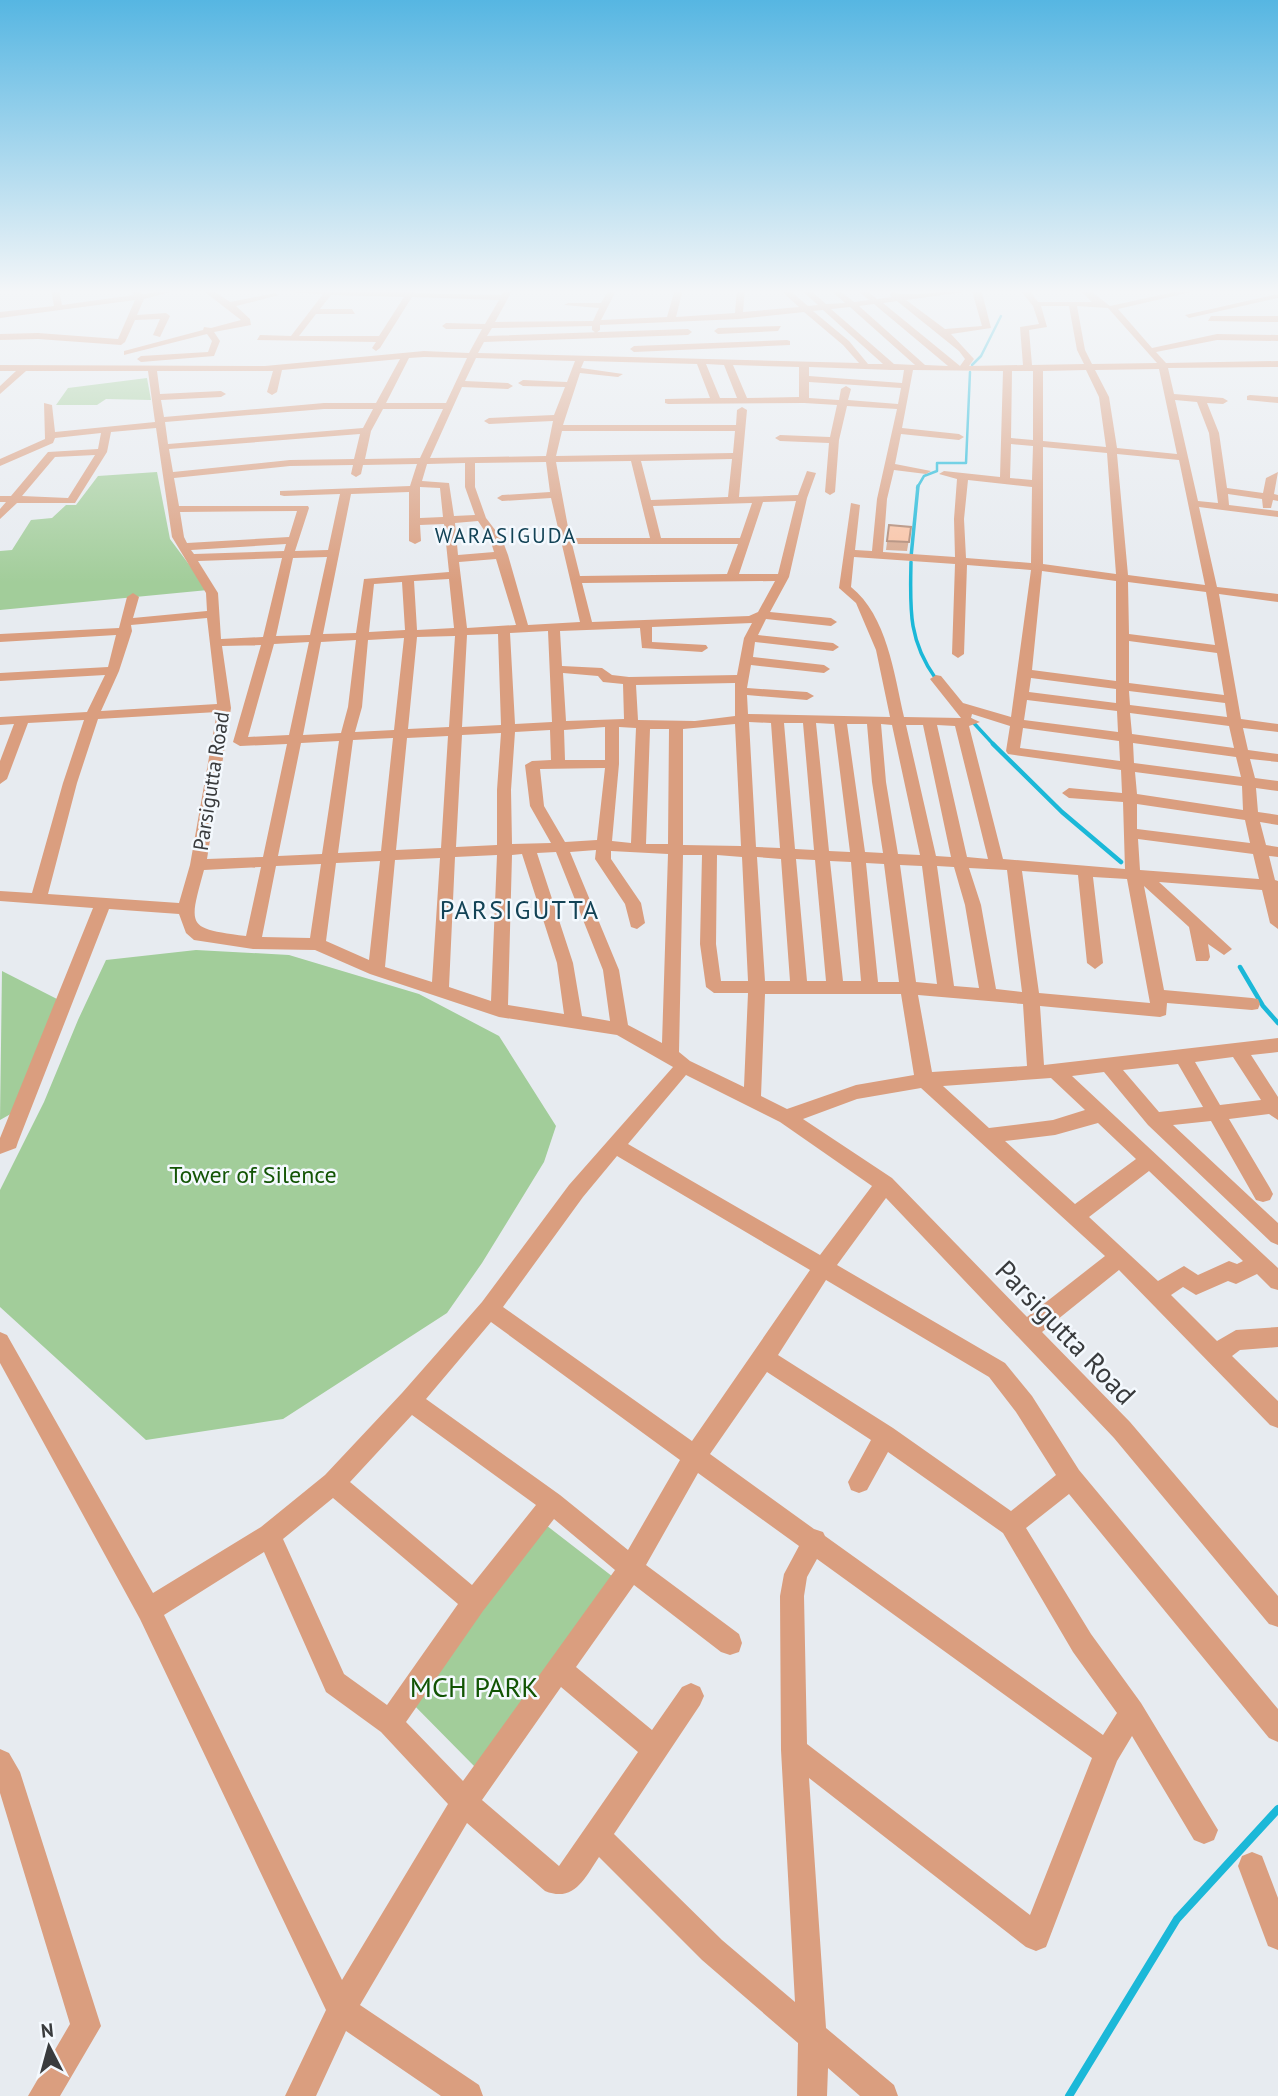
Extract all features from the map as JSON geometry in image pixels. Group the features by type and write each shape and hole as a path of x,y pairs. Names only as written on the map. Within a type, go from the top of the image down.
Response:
{"street":[{"name":"Parsigutta Road","path":"154,387 173,509 182,547 212,593 215,643 224,708 198,865 185,909"},
{"path":"272,392 273,387"},
{"path":"356,474 366,431 388,387"},
{"path":"415,541 415,486 423,462 458,387"},
{"path":"571,387 558,423 551,457 556,495 576,580 583,627"},
{"path":"711,387 716,400"},
{"path":"733,499 743,405 736,387"},
{"path":"804,400 805,387"},
{"path":"877,555 882,499 907,387"},
{"path":"1005,480 1008,387"},
{"path":"1034,387 1038,444 1037,567 1013,751 1278,786"},
{"path":"710,850 708,944 714,988 870,986 988,994 1154,1011 1161,1007 1127,867 1130,798 1123,708 1122,578 1112,451 1104,397 1099,387"},
{"path":"1168,387 1212,590 1235,723 1249,782 1251,816 1274,885 1278,923"},
{"path":"830,492 834,440 846,389"},
{"path":"155,397 221,394"},
{"path":"1170,397 1223,401"},
{"path":"1250,398 1278,400"},
{"path":"668,401 716,400 743,405 804,400 902,407"},
{"path":"1201,400 1214,433 1224,507"},
{"path":"0,463 49,441 47,405"},
{"path":"50,430 324,406 448,406"},
{"path":"220,442 223,416"},
{"path":"50,430 107,430 158,419"},
{"path":"489,421 740,428"},
{"path":"0,499 71,501 102,452 107,430"},
{"path":"163,447 366,431"},
{"path":"898,431 959,437"},
{"path":"780,438 834,440"},
{"path":"1006,441 1182,457"},
{"path":"0,516 52,454 102,452"},
{"path":"168,476 290,463 737,456"},
{"path":"635,457 656,541"},
{"path":"470,461 470,483 481,518 496,539 502,555 523,630"},
{"path":"889,466 926,471"},
{"path":"752,1100 757,988 741,685 751,638 783,577 802,498 811,473"},
{"path":"944,474 1038,484"},
{"path":"1192,503 1273,516 1270,480 1278,475"},
{"path":"958,654 961,563 957,537 963,476"},
{"path":"284,493 470,483"},
{"path":"440,990 461,633 445,485"},
{"path":"1221,490 1273,497"},
{"path":"253,943 346,491"},
{"path":"502,498 556,495"},
{"path":"732,578 760,498"},
{"path":"647,503 802,498"},
{"path":"855,505 845,588 861,601 882,650 929,860 946,991"},
{"path":"173,509 304,508 288,555 269,640 240,742 558,725 724,724 743,718 874,722 967,721"},
{"path":"414,522 481,518"},
{"path":"182,547 293,540"},
{"path":"567,541 744,541"},
{"path":"851,552 961,563 1037,567 1278,598"},
{"path":"190,558 333,553"},
{"path":"451,559 502,555"},
{"path":"317,944 347,736 355,707 368,581 455,575"},
{"path":"576,580 783,577"},
{"path":"376,970 411,633 408,579"},
{"path":"38,897 70,783 92,716 113,671 133,597"},
{"path":"0,638 126,627 215,614"},
{"path":"215,643 751,620 762,615 831,622"},
{"path":"646,623 646,645 702,648"},
{"path":"554,629 558,765"},
{"path":"499,1010 505,850 503,790 508,728 504,631"},
{"path":"1123,637 1222,650"},
{"path":"751,638 833,647"},
{"path":"745,660 824,669"},
{"path":"557,669 603,672 608,680 741,685 807,696"},
{"path":"0,677 113,671"},
{"path":"1025,673 1231,700"},
{"path":"936,679 967,721 1006,865 1045,1072 1099,1115 1278,1281"},
{"path":"629,681 637,724 638,849"},
{"path":"1020,695 1278,728"},
{"path":"958,706 1016,723 1278,758"},
{"path":"0,720 224,708"},
{"path":"0,779 23,719"},
{"path":"777,719 799,988"},
{"path":"809,720 835,986"},
{"path":"840,721 858,857 870,986"},
{"path":"874,722 879,782 924,1080 1120,1257 1278,1418"},
{"path":"929,722 936,743 960,862 973,905 988,994"},
{"path":"612,723 612,764 603,859 633,903 637,923"},
{"path":"149,1610 269,1535 333,1483 410,1401 489,1309 553,1222 616,1146 677,1060 674,849 676,724"},
{"path":"0,895 185,909 192,929 200,936 253,943 317,944 376,970 499,1010 620,1029 611,970 561,847 537,806 532,765 612,764"},
{"path":"1069,793 1130,798 1278,820"},
{"path":"1130,833 1278,852"},
{"path":"198,865 388,858 605,845 638,849 822,855 1085,869 1127,867 1274,885"},
{"path":"527,849 565,963 574,1023"},
{"path":"1127,867 1153,885 1224,949"},
{"path":"1085,869 1095,963"},
{"path":"504,875 533,872"},
{"path":"3,1147 103,904"},
{"path":"1197,925 1202,957"},
{"path":"1159,996 1252,1004"},
{"name":"Parsigutta Road","path":"620,1029 786,1117 885,1184 1122,1430 1278,1615"},
{"path":"786,1117 856,1092 924,1080 1045,1072 1278,1045"},
{"path":"1155,1120 1216,1112 1276,1109 1238,1050"},
{"path":"1183,1057 1216,1112 1271,1192 1242,1202"},
{"path":"1108,1065 1155,1120 1278,1236"},
{"path":"984,1136 1055,1127 1069,1121 1099,1115"},
{"path":"616,1146 997,1370 1024,1404 1072,1478 1278,1729"},
{"path":"1075,1216 1149,1160"},
{"path":"300,2096 341,2010 464,1802 631,1568 696,1455 822,1269 885,1184"},
{"path":"1026,1331 1120,1257"},
{"path":"1157,1293 1184,1275 1196,1286 1229,1270 1236,1275 1258,1263"},
{"path":"489,1309 815,1540 1107,1753"},
{"path":"1217,1353 1236,1340 1278,1337"},
{"path":"0,1342 149,1610 341,2010 468,2096"},
{"path":"764,1358 885,1436 1011,1525 1082,1643 1132,1712 1204,1830"},
{"path":"410,1401 552,1503 631,1568 730,1643"},
{"path":"859,1482 885,1436"},
{"path":"1011,1525 1072,1478"},
{"path":"333,1483 474,1602"},
{"path":"390,1723 474,1602 552,1503"},
{"path":"269,1535 335,1682 390,1723 464,1802 555,1881 568,1878 691,1696"},
{"path":"812,2096 811,2035 794,1750 793,1583 815,1540"},
{"path":"559,1669 656,1750"},
{"path":"794,1750 1036,1937 1107,1753 1132,1712"},
{"path":"0,1762 7,1772 86,2026 43,2096"},
{"path":"596,1835 712,1950 883,2096"},
{"path":"1252,1866 1278,1936"}],"green space":[{"path":"149,387 151,400 106,399 97,405 56,405 68,388"},
{"path":"157,472 170,539 208,590 0,610 0,551 12,550 31,520 52,518 66,505 76,505 98,476"},
{"name":"Tower of Silence","path":"196,950 289,955 419,994 499,1036 556,1126 544,1162 482,1263 447,1313 283,1419 146,1440 0,1307 0,1190 44,1102 106,960"},
{"path":"2,971 57,999 16,1111 0,1120"},
{"name":"MCH PARK","path":"542,1522 617,1580 476,1768 402,1693"}],"building":[{"path":"889,525 911,527 909,542 887,541"}],"waterway":[{"path":"918,486 924,476 937,471 937,463 966,463 969,387"},
{"path":"911,557 918,486"},
{"path":"911,562 913,624 920,651 936,679"},
{"path":"971,720 995,746"},
{"path":"995,746 1062,812 1121,862"},
{"path":"1240,967 1263,1006 1278,1023"},
{"path":"1069,2096 1177,1919 1278,1809"}],"district":[{"name":"WARASIGUDA","path":"506,535"},
{"name":"PARSIGUTTA","path":"520,909"}]}
